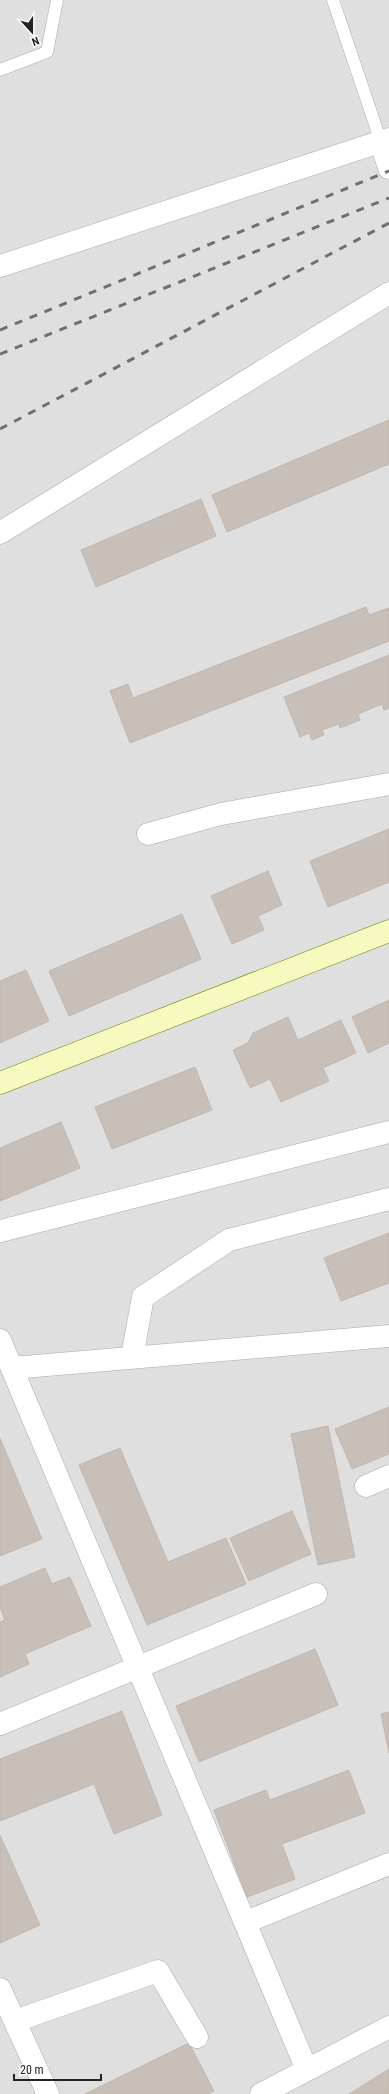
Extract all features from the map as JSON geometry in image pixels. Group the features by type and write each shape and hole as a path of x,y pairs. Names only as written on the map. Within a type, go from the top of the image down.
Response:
{"main road":[{"path":"0,1083 389,931"}],"street":[{"path":"0,266 385,141 389,168"},
{"path":"0,534 389,294"},
{"path":"148,834 221,814 389,784"},
{"path":"0,1231 389,1132"},
{"path":"132,1357 143,1297 229,1240 389,1199"},
{"path":"12,1368 389,1336"},
{"path":"0,1340 307,2070"},
{"path":"366,1486 389,1476"},
{"path":"0,1724 316,1594"},
{"path":"246,1922 389,1864"},
{"path":"15,2021 158,1971 198,2037"},
{"path":"0,1989 48,2094"},
{"path":"261,2094 389,2027"}],"lane":[{"path":"0,70 47,52 57,0"},
{"path":"333,0 385,141"}],"shaded area":[{"path":"0,0 389,0 389,2094 0,2094"}],"building":[{"path":"389,420 389,464 227,532 212,495"},
{"path":"201,499 216,536 96,587 81,550"},
{"path":"366,607 369,615 389,608 389,641 130,743 110,691 128,684 133,698"},
{"path":"389,655 389,708 384,710 382,704 358,714 360,720 340,728 339,724 322,730 324,735 312,740 309,733 300,737 284,697"},
{"path":"389,829 389,882 328,907 310,861"},
{"path":"268,871 282,905 258,916 264,930 232,944 211,896"},
{"path":"182,914 201,959 69,1016 49,971"},
{"path":"26,970 49,1021 0,1043 0,981"},
{"path":"389,1000 389,1043 368,1053 352,1017"},
{"path":"288,1017 298,1040 341,1020 356,1053 323,1068 329,1081 281,1102 270,1079 250,1088 233,1050 248,1043 253,1033"},
{"path":"195,1067 212,1110 112,1149 95,1107"},
{"path":"61,1122 80,1168 0,1201 0,1148"},
{"path":"389,1233 389,1283 341,1301 324,1258"},
{"path":"389,1407 389,1454 352,1469 335,1429"},
{"path":"328,1426 355,1557 318,1565 291,1434"},
{"path":"0,1438 42,1539 0,1556"},
{"path":"120,1448 168,1562 226,1538 246,1584 147,1625 79,1465"},
{"path":"292,1511 311,1554 249,1581 230,1538"},
{"path":"45,1568 52,1584 70,1577 91,1626 25,1654 29,1664 0,1677 0,1622 5,1620 0,1607 0,1587"},
{"path":"315,1649 338,1705 199,1762 176,1706"},
{"path":"122,1711 162,1815 114,1834 94,1784 0,1821 0,1759"},
{"path":"389,1712 389,1753 381,1714"},
{"path":"349,1770 365,1813 282,1844 295,1879 247,1897 214,1810 266,1790 270,1800"},
{"path":"0,1835 40,1925 0,1943"},
{"path":"189,2043 214,2091 208,2094 85,2094"},
{"path":"389,2069 389,2094 349,2094"}],"railway":[{"path":"0,330 389,171"},
{"path":"0,354 389,198"},
{"path":"0,429 389,223"}]}
